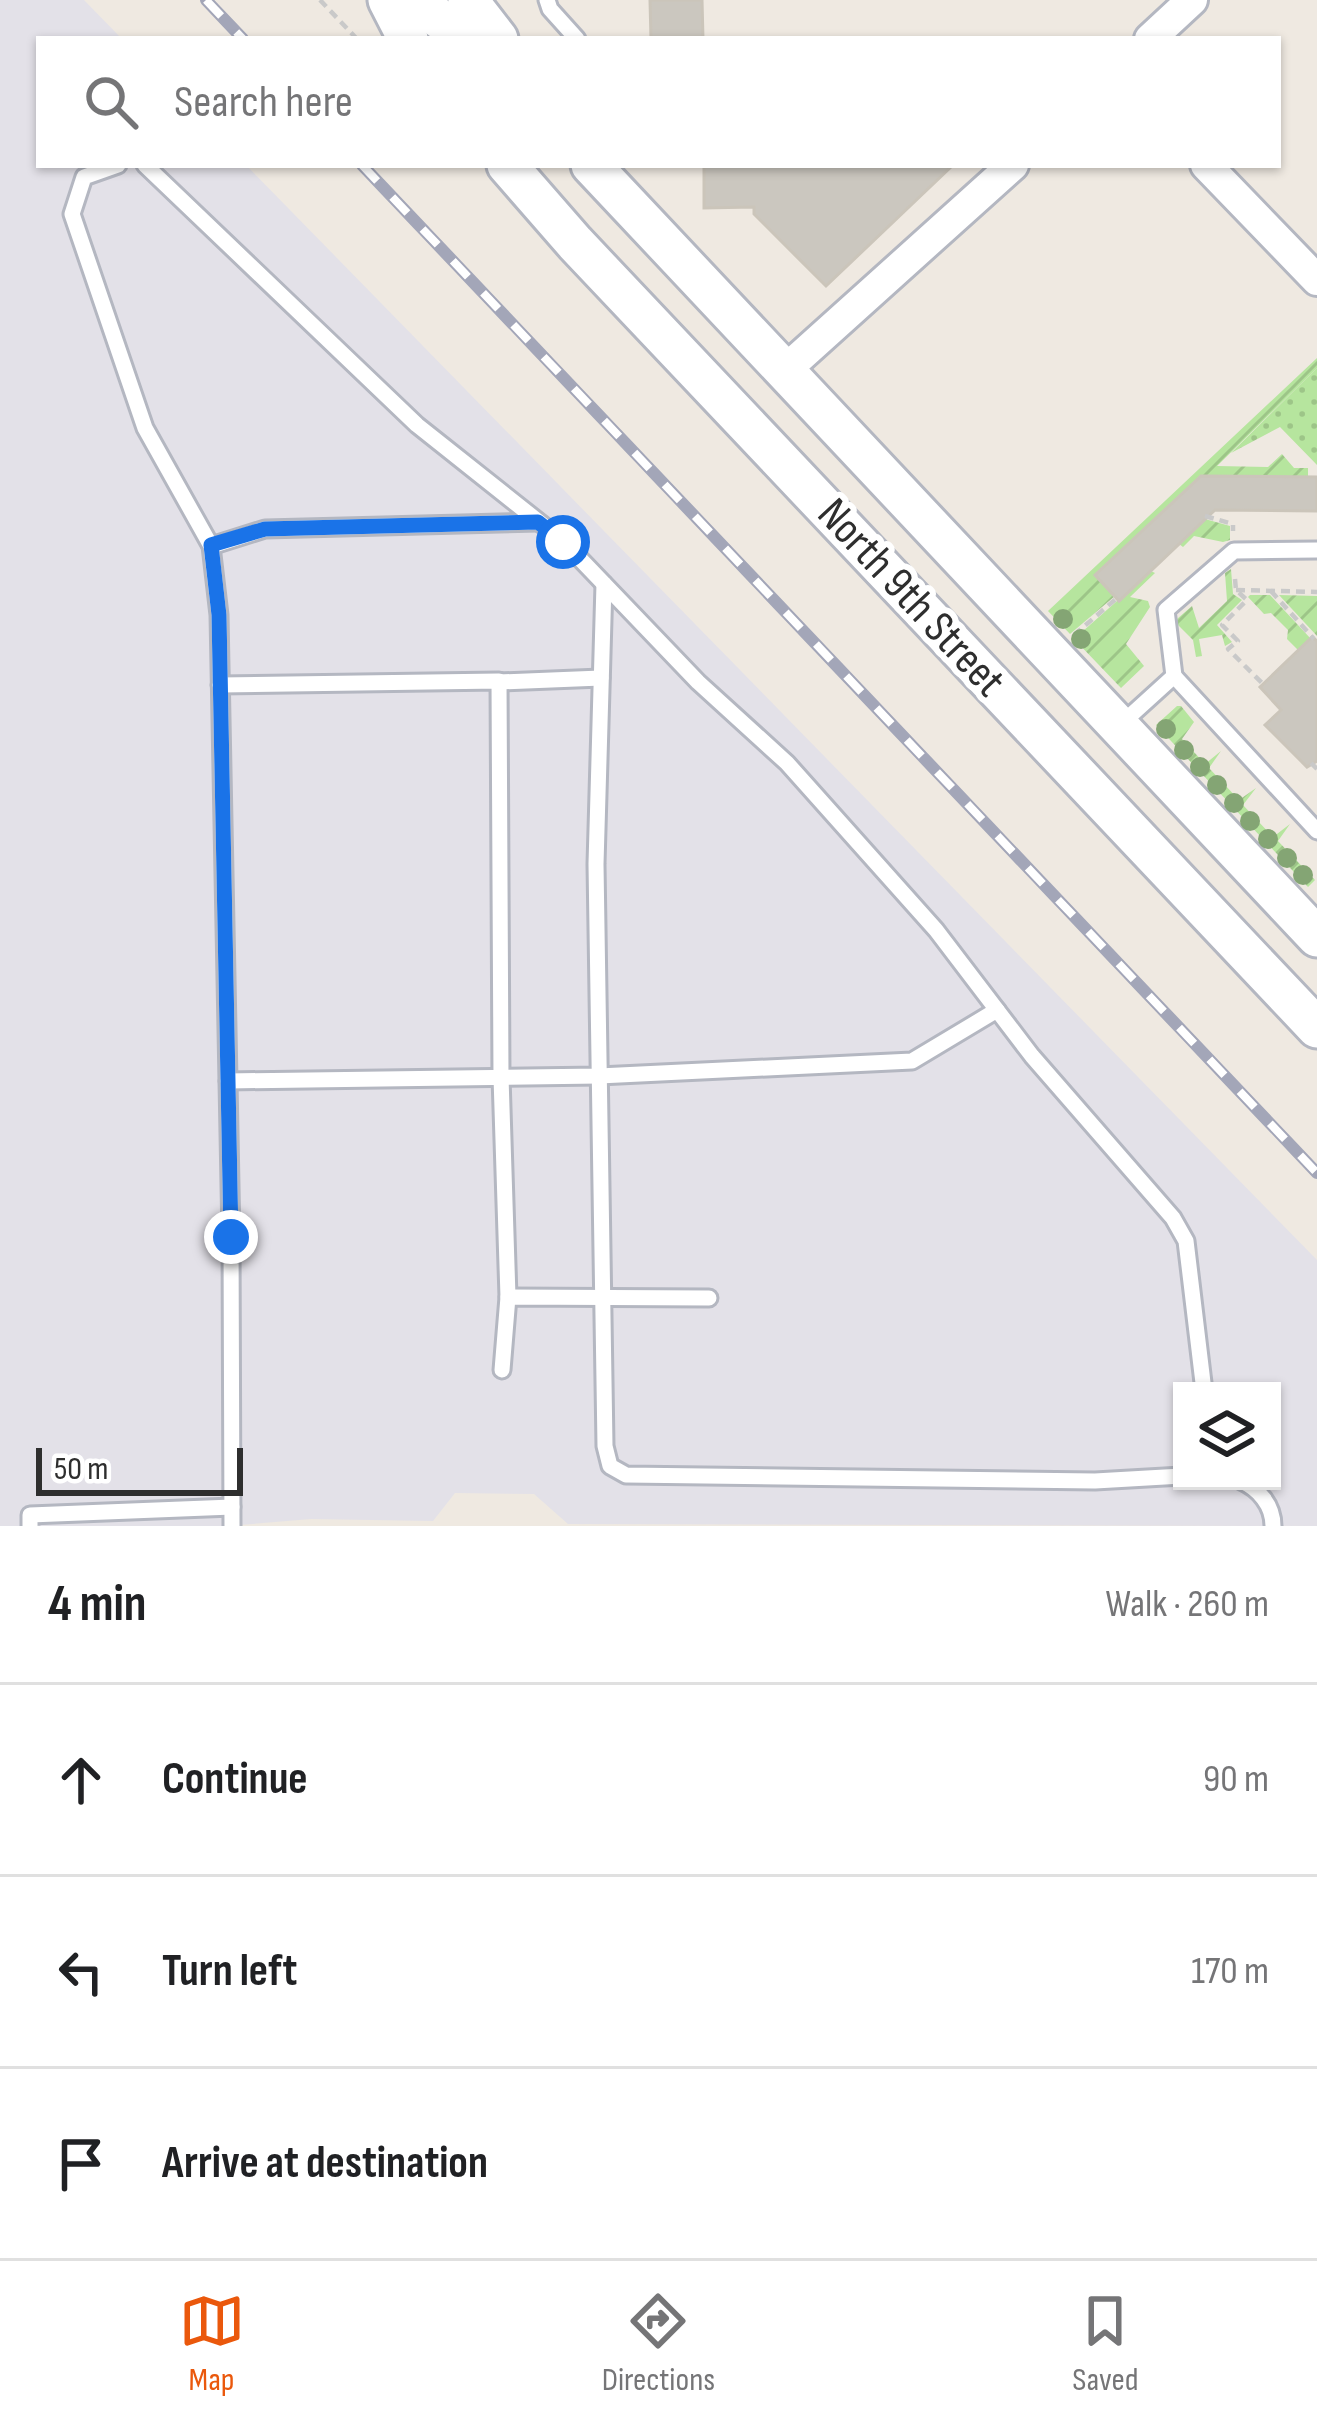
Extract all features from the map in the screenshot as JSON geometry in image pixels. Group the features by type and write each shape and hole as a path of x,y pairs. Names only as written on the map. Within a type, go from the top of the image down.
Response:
{"street":[{"path":"388,0 406,36"},
{"path":"415,0 463,36"},
{"path":"468,0 496,36"},
{"path":"1153,36 1192,0"},
{"name":"North 9th Street","path":"510,168 575,243 1317,1028"},
{"name":"North 9th Street","path":"594,168 1118,726 1313,923"},
{"path":"783,373 1009,168"},
{"path":"1209,168 1317,280"}],"lane":[{"path":"548,0 550,10 574,36"},
{"path":"110,168 84,177 72,214 145,428 211,545 219,615 232,1526"},
{"path":"149,168 417,424 538,522 604,584 698,682 788,763 936,929 997,1010 1173,1218 1186,1241 1203,1382"},
{"path":"211,545 265,529 538,522"},
{"path":"1317,550 1234,551 1166,610 1174,676 1317,831"},
{"path":"604,584 596,864 604,1446 610,1466 626,1475 1095,1481 1173,1477"},
{"path":"1118,726 1174,676"},
{"path":"220,685 601,678"},
{"path":"499,682 501,1077 508,1297 502,1370"},
{"path":"228,1081 599,1076 912,1061 997,1010"},
{"path":"508,1297 710,1298"},
{"path":"1259,1490 1273,1526"},
{"path":"30,1526 29,1515 232,1507"}],"path":[{"path":"320,0 354,36"},
{"path":"1205,516 1232,524 1236,590 1247,600 1222,625 1238,641 1228,649 1263,684"},
{"path":"1236,590 1317,592"},
{"path":"1271,591 1314,639"},
{"path":"1070,638 1117,598"},
{"path":"1311,763 1317,769"}],"shaded area":[{"path":"0,0 84,0 119,36 36,36 36,168 249,168 1317,1260 1317,1526 568,1524 534,1494 455,1493 433,1521 311,1519 228,1526 0,1526"}],"green space":[{"path":"1317,358 1317,368 1217,466 1268,467 1282,454 1294,468 1308,468 1308,477 1201,476 1096,575 1115,596 1070,634 1048,611"},
{"path":"1317,368 1317,465 1280,427 1231,453"},
{"path":"1205,519 1230,526 1230,540 1194,536 1183,547 1179,544"},
{"path":"1231,569 1233,594 1242,600 1217,625 1232,642 1225,646 1222,635 1199,639 1202,656 1196,657 1193,640 1177,619 1192,606 1199,628 1227,601 1225,573"},
{"path":"1151,571 1155,573 1130,597 1148,601 1150,607 1126,644 1144,666 1121,688 1074,639"},
{"path":"1250,595 1270,595 1311,639 1299,651 1287,639 1288,630 1271,613 1264,614"},
{"path":"1279,595 1317,596 1317,636"},
{"path":"1177,706 1194,722 1182,739 1205,764 1221,751 1209,768 1239,800 1256,788 1243,805 1273,837 1290,824 1278,841 1315,880 1308,887 1156,725"}],"building":[{"path":"650,0 702,0 703,36 651,36"},
{"path":"704,168 950,168 826,286 754,214 754,207 704,208"},
{"path":"1201,476 1317,477 1317,511 1215,510 1119,601 1095,575"},
{"path":"1312,637 1317,641 1317,761 1307,767 1265,725 1281,710 1260,687"}],"railway":[{"path":"206,0 240,36"},
{"path":"365,168 1317,1173"}],"route":[{"path":"231,1237 219,615 211,545 265,529 538,522 563,542"}]}
